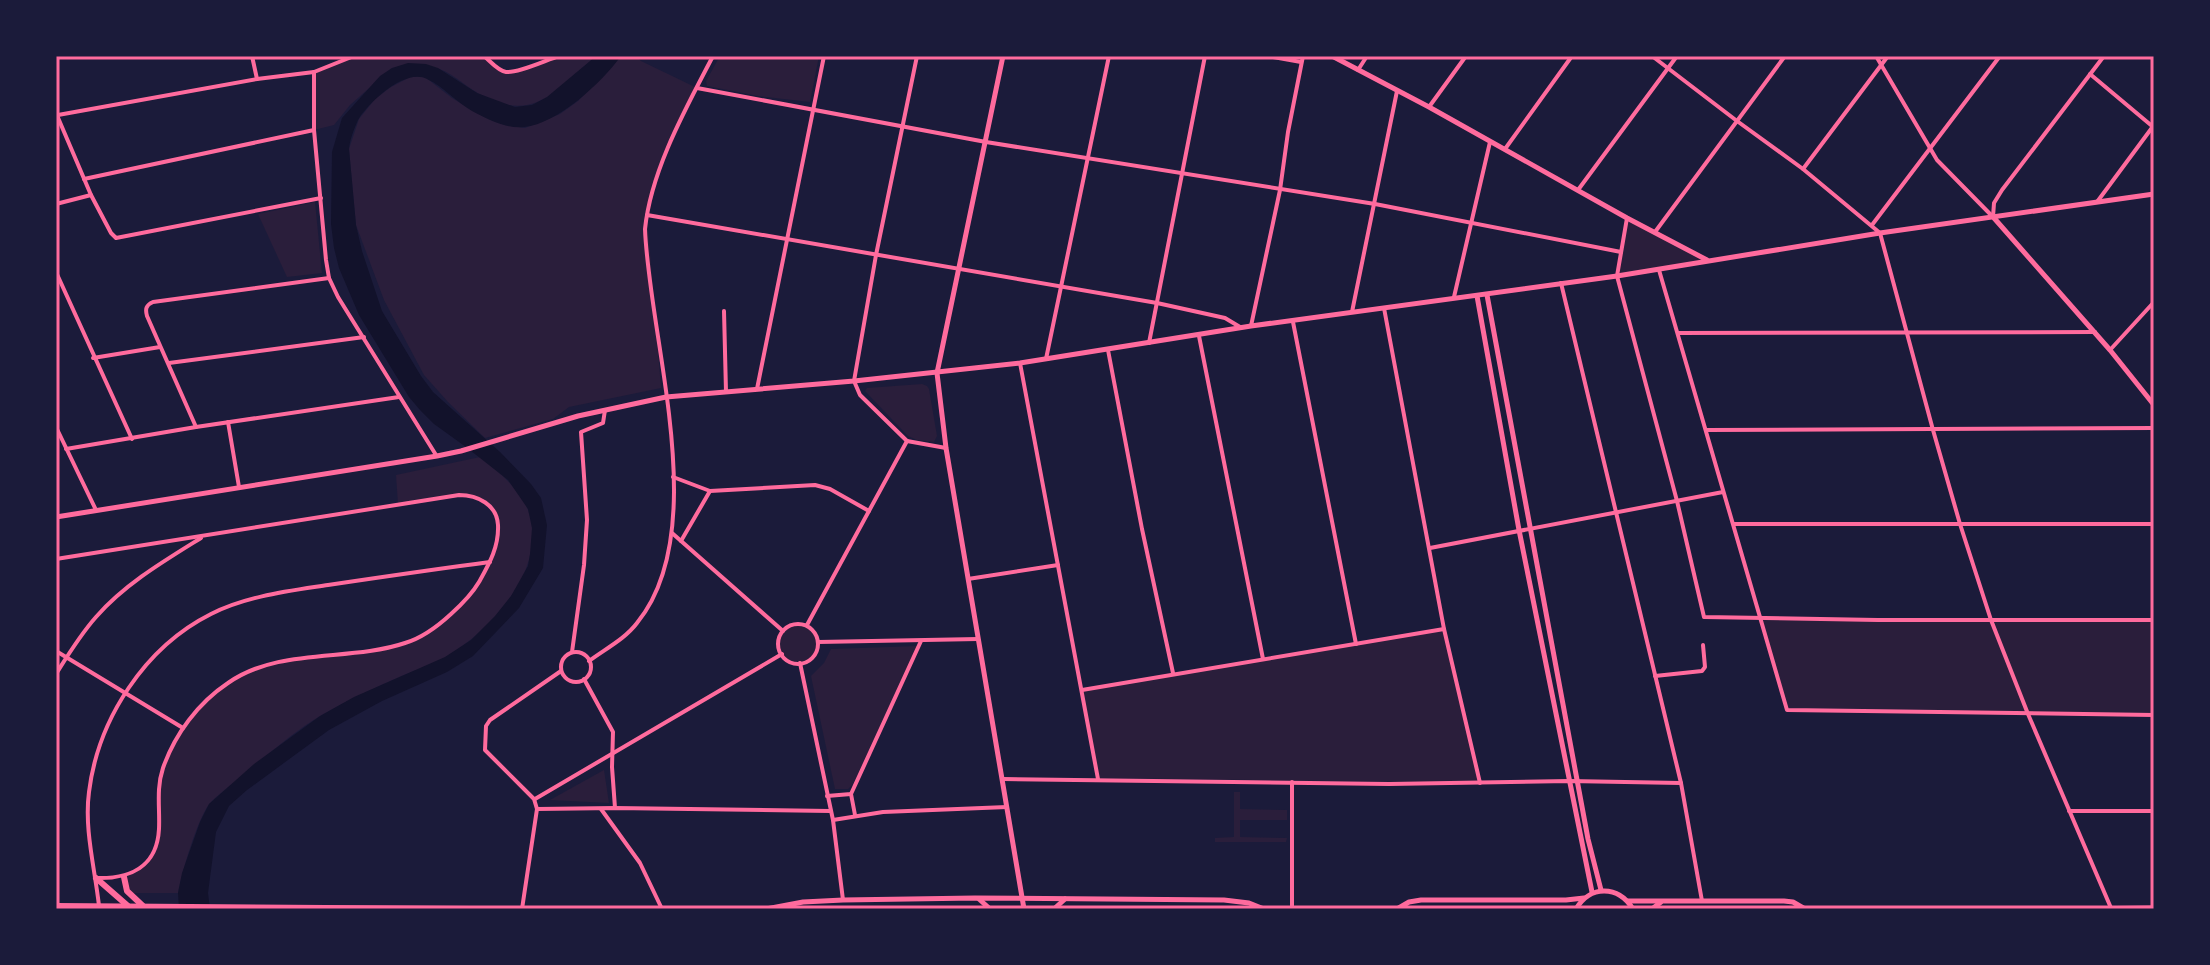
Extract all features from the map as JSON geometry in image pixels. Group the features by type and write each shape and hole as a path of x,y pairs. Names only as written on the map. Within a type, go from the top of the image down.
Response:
{"highway":[{"path":"124,877 127,891 143,906"},
{"path":"96,878 128,906"},
{"path":"56,906 470,909"},
{"path":"601,909 613,909"}],"street":[{"path":"252,56 257,79"},
{"path":"321,198 115,238 91,195 56,115 257,79 314,72 354,56"},
{"path":"484,56 506,72 559,56"},
{"path":"589,661 628,633 639,621 664,574 672,533 673,477 646,246 647,215 664,162 713,56"},
{"path":"757,389 824,56"},
{"path":"917,56 854,381 860,395 907,441 946,448"},
{"path":"1003,56 937,373 946,448 1024,909"},
{"path":"1046,359 1109,56"},
{"path":"1149,343 1205,56"},
{"path":"1251,326 1280,190 1302,59 1267,56"},
{"path":"1332,56 1708,260"},
{"path":"1358,70 1367,56"},
{"path":"1429,107 1466,56"},
{"path":"1505,149 1572,56"},
{"path":"1652,56 1803,169 1880,233 1933,430 1991,620 2111,908"},
{"path":"1578,190 1677,56"},
{"path":"1655,232 1785,56"},
{"path":"1876,56 1929,149 2095,332 2154,405"},
{"path":"1803,169 1888,56"},
{"path":"1872,225 2000,56"},
{"path":"1993,217 1994,203 2002,190 2104,56"},
{"path":"314,72 314,130 329,278 437,456"},
{"path":"2090,74 2154,127 2095,204"},
{"path":"697,88 986,142 1375,204 1621,252"},
{"path":"1352,312 1397,90"},
{"path":"84,179 314,130"},
{"path":"1454,300 1490,141"},
{"path":"56,517 437,456 578,416 666,397 1020,363 1251,326 1454,300 1880,233 2154,194"},
{"path":"56,204 91,195"},
{"path":"647,215 1157,303 1225,318 1242,328"},
{"path":"1627,218 1617,276 1677,501 1704,617 2154,620"},
{"path":"1659,270 1787,710 2154,715"},
{"path":"56,272 59,288 132,439"},
{"path":"196,427 145,310 153,302 329,278"},
{"path":"1561,283 1681,783 1702,901"},
{"path":"1487,295 1588,839 1601,890"},
{"path":"1477,296 1519,530 1592,892"},
{"path":"2110,350 2154,302"},
{"path":"1384,308 1444,629 1480,783"},
{"path":"724,311 726,392"},
{"path":"1293,322 1356,644"},
{"path":"1678,333 2095,332"},
{"path":"1199,336 1264,660"},
{"path":"169,363 364,337"},
{"path":"93,358 160,347"},
{"path":"1108,350 1173,674"},
{"path":"1020,363 1098,779"},
{"path":"66,449 399,397"},
{"path":"572,652 587,520 581,432 603,423 605,410"},
{"path":"228,422 239,487"},
{"path":"56,427 96,510"},
{"path":"1707,430 2154,428"},
{"path":"807,625 907,441"},
{"path":"673,477 710,491 815,485 830,489 869,511"},
{"path":"681,542 710,491"},
{"path":"1430,548 1723,492"},
{"path":"56,559 459,495 473,496 489,505 497,517 497,542 475,588 444,621 424,634 407,643 381,649 293,660 253,670 229,682 194,713 163,769 155,847 143,866 124,877 96,878"},
{"path":"1734,524 2154,524"},
{"path":"672,533 783,631"},
{"path":"56,674 98,615 115,599 154,567 205,535"},
{"path":"99,906 89,834 88,794 100,747 125,693 169,641 191,625 236,603 289,591 490,562"},
{"path":"968,579 1058,565"},
{"path":"807,625 818,642 813,656 808,661 793,663 782,654 779,639 790,626 807,625"},
{"path":"1082,690 1444,629"},
{"path":"818,642 978,639"},
{"path":"855,815 851,794 921,641"},
{"path":"1655,676 1702,671 1705,667 1703,645"},
{"path":"56,651 183,728"},
{"path":"572,652 585,655 590,667 584,679 573,681 561,671 565,656 572,652"},
{"path":"534,799 782,654"},
{"path":"800,663 833,820 843,900"},
{"path":"522,909 537,809 534,799 485,750 486,726 490,720 561,671"},
{"path":"584,679 611,728 615,808"},
{"path":"1003,779 1681,783"},
{"path":"1292,782 1292,909"},
{"path":"827,796 851,794"},
{"path":"833,820 883,812 1007,807"},
{"path":"601,808 640,863 662,909"},
{"path":"537,809 830,811"},
{"path":"2069,811 2154,811"},
{"path":"1576,909 1584,898 1601,890 1615,892 1633,909"},
{"path":"975,898 990,909"},
{"path":"766,909 803,902 975,898 1239,901 1264,909"},
{"path":"1054,909 1066,898"},
{"path":"1397,909 1421,900 1584,898"},
{"path":"1546,900 1551,906"},
{"path":"1628,901 1784,901 1805,909"},
{"path":"1652,909 1662,901"},
{"path":"2077,909 2154,908"}],"shaded area":[{"path":"354,56 484,56 501,70 515,71 559,56 596,56 554,93 526,105 493,100 440,69 392,68 350,105 334,125 314,130 314,72"},
{"path":"596,56 621,56 603,78 578,100 537,124 517,127 497,123 466,107 433,82 418,77 398,82 388,89 370,104 358,120 349,149 356,225 382,311 433,392 500,452 541,498 547,525 543,568 519,608 473,656 329,730 229,806 216,832 208,893 210,909 179,909 182,873 209,804 254,764 320,716 354,697 445,657 471,640 511,596 528,566 532,528 528,509 508,480 434,424 409,397 359,315 339,268 331,224 332,152 342,118 380,76 408,63 438,68 477,93 515,107 532,105 547,97"},
{"path":"621,56 636,56 697,88 664,162 647,215 661,388 569,407 553,419 485,438 424,375 384,300 356,225 349,149 359,119 375,99 412,76 425,77 486,118 525,128 560,114 578,101"},
{"path":"720,56 819,56 810,102 707,86 706,81"},
{"path":"315,202 322,273 287,277 258,214"},
{"path":"1627,218 1708,260 1617,276"},
{"path":"922,384 929,389 937,436 934,442 908,436 865,391 867,388"},
{"path":"480,457 520,495 528,510 532,531 531,553 524,574 499,612 483,629 444,658 362,694 312,721 211,802 196,831 178,893 129,893 124,877 142,865 155,847 163,769 176,741 194,713 229,682 253,670 286,662 407,643 444,621 475,588 494,552 498,522 489,505 466,495 398,504 396,475"},
{"path":"1762,619 2154,620 2154,715 1787,710"},
{"path":"798,624 812,630 818,644 812,658 798,664 784,658 778,644 784,630"},
{"path":"1444,629 1480,783 1098,778 1083,691"},
{"path":"918,646 853,784 848,789 835,789 811,676 824,663 831,649"},
{"path":"604,770 609,803 550,800"},
{"path":"1234,792 1240,792 1240,809 1287,810 1287,820 1240,820 1240,837 1287,838 1286,842 1215,842 1215,838 1234,837"}]}
